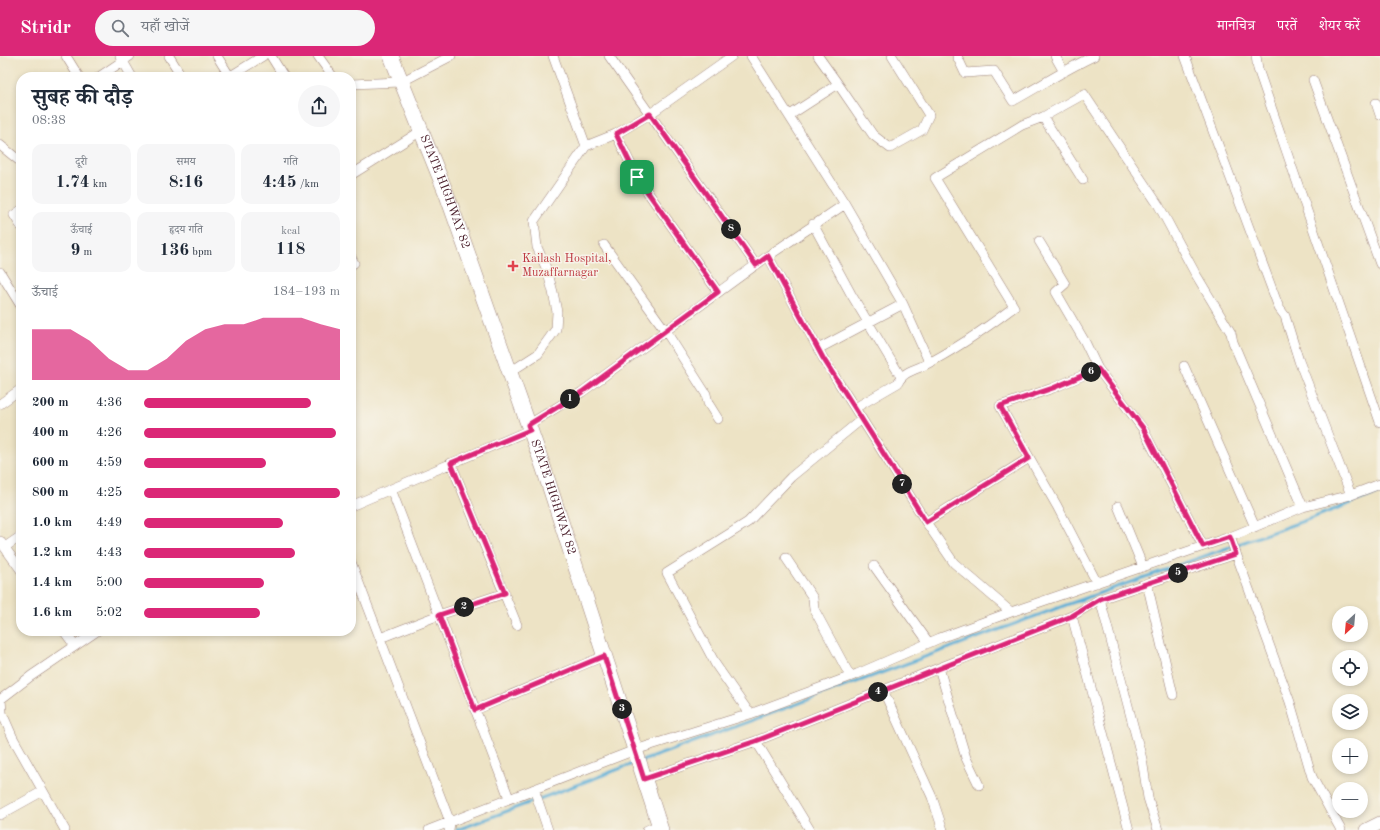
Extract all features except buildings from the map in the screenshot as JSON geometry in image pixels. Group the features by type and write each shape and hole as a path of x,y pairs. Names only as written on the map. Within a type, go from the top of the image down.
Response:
{"main road":[{"name":"STATE HIGHWAY 82","path":"391,56 447,195 529,427 639,763 656,828"},
{"path":"1366,830 1380,823"}],"street":[{"path":"66,56 76,72"},
{"path":"170,56 179,72"},
{"path":"217,56 227,72"},
{"path":"238,72 264,56"},
{"path":"271,56 281,72"},
{"path":"318,56 329,72"},
{"path":"356,84 401,82 451,56"},
{"path":"553,56 586,146"},
{"path":"609,56 756,265"},
{"path":"510,372 538,354 556,329 557,312 554,292 547,270 537,247 534,221 586,146 616,134 650,114 732,56"},
{"path":"751,56 790,115 845,204 902,304 929,362"},
{"path":"818,56 873,135 890,148 922,130 929,115 892,56"},
{"path":"957,56 965,73 994,71 1013,101 1074,65 1094,56"},
{"path":"1055,56 1064,72"},
{"path":"1185,56 1279,308 1285,316 1300,361 1351,495"},
{"path":"1256,56 1258,69 1380,422"},
{"path":"106,72 124,58 130,72"},
{"path":"1313,80 1380,264"},
{"path":"790,115 838,84"},
{"path":"855,408 898,382 901,377 986,329 1014,307 935,178 1022,125 1043,117 1084,94 1159,206 1195,274 1231,333 1233,342 1303,507"},
{"path":"1376,103 1380,114"},
{"path":"1043,117 1083,180"},
{"path":"356,172 421,130"},
{"path":"616,134 637,177 718,292"},
{"path":"0,146 16,158"},
{"path":"356,503 451,463 529,427 582,392 665,330 813,224 845,204"},
{"path":"813,224 901,377"},
{"path":"1039,241 1065,284 1056,292 1085,342 1098,369 1143,428 1203,546"},
{"path":"604,245 665,330 706,394 708,404 718,419"},
{"path":"768,256 818,349 926,522 954,563 1011,612"},
{"path":"0,272 16,296"},
{"path":"818,349 902,304"},
{"path":"1184,366 1255,527"},
{"path":"1097,583 1057,506 1000,406 1053,388 1098,369"},
{"path":"0,404 16,393"},
{"path":"750,714 716,665 667,573 748,522 791,477 862,419"},
{"path":"926,522 1029,458"},
{"path":"451,463 517,625"},
{"path":"639,763 750,714 850,676 928,643 1011,612 1203,546 1231,539 1255,527 1303,507 1351,495 1380,484"},
{"path":"391,489 509,798"},
{"path":"1118,506 1143,567"},
{"path":"16,538 2,544 16,563"},
{"path":"1231,539 1290,702 1312,777 1341,830"},
{"path":"428,830 449,827 509,798 639,763 756,741 1072,616 1100,599 1236,553"},
{"path":"786,558 813,598 814,609 850,676"},
{"path":"874,566 928,643"},
{"path":"356,575 449,827"},
{"path":"1147,583 1173,695"},
{"path":"380,638 439,615 505,593"},
{"path":"1100,599 1142,759 1148,798 1158,830"},
{"path":"1072,616 1129,830"},
{"path":"68,636 75,646"},
{"path":"66,830 13,738 1,714 1,699 31,676 90,636"},
{"path":"475,710 604,656"},
{"path":"939,668 966,758 980,785"},
{"path":"883,690 932,797 943,830"},
{"path":"756,741 810,830"},
{"path":"0,815 44,791"},
{"path":"535,792 548,830"}],"waterway":[{"path":"642,761 1066,605 1312,518 1380,492"},
{"path":"457,830 635,763"}],"place":[{"name":"Kailash Hospital, Muzaffarnagar","path":"513,266"}],"route":[{"path":"650,114 756,265 768,256 823,358 926,522 1029,458 1000,406 1053,388 1098,369 1143,428 1203,546 1230,537 1236,554 1100,599 1072,616 756,741 644,779 604,656 475,710 439,615 505,593 451,463 530,430 528,425 582,392 718,292 637,177 616,134 650,114"}]}
